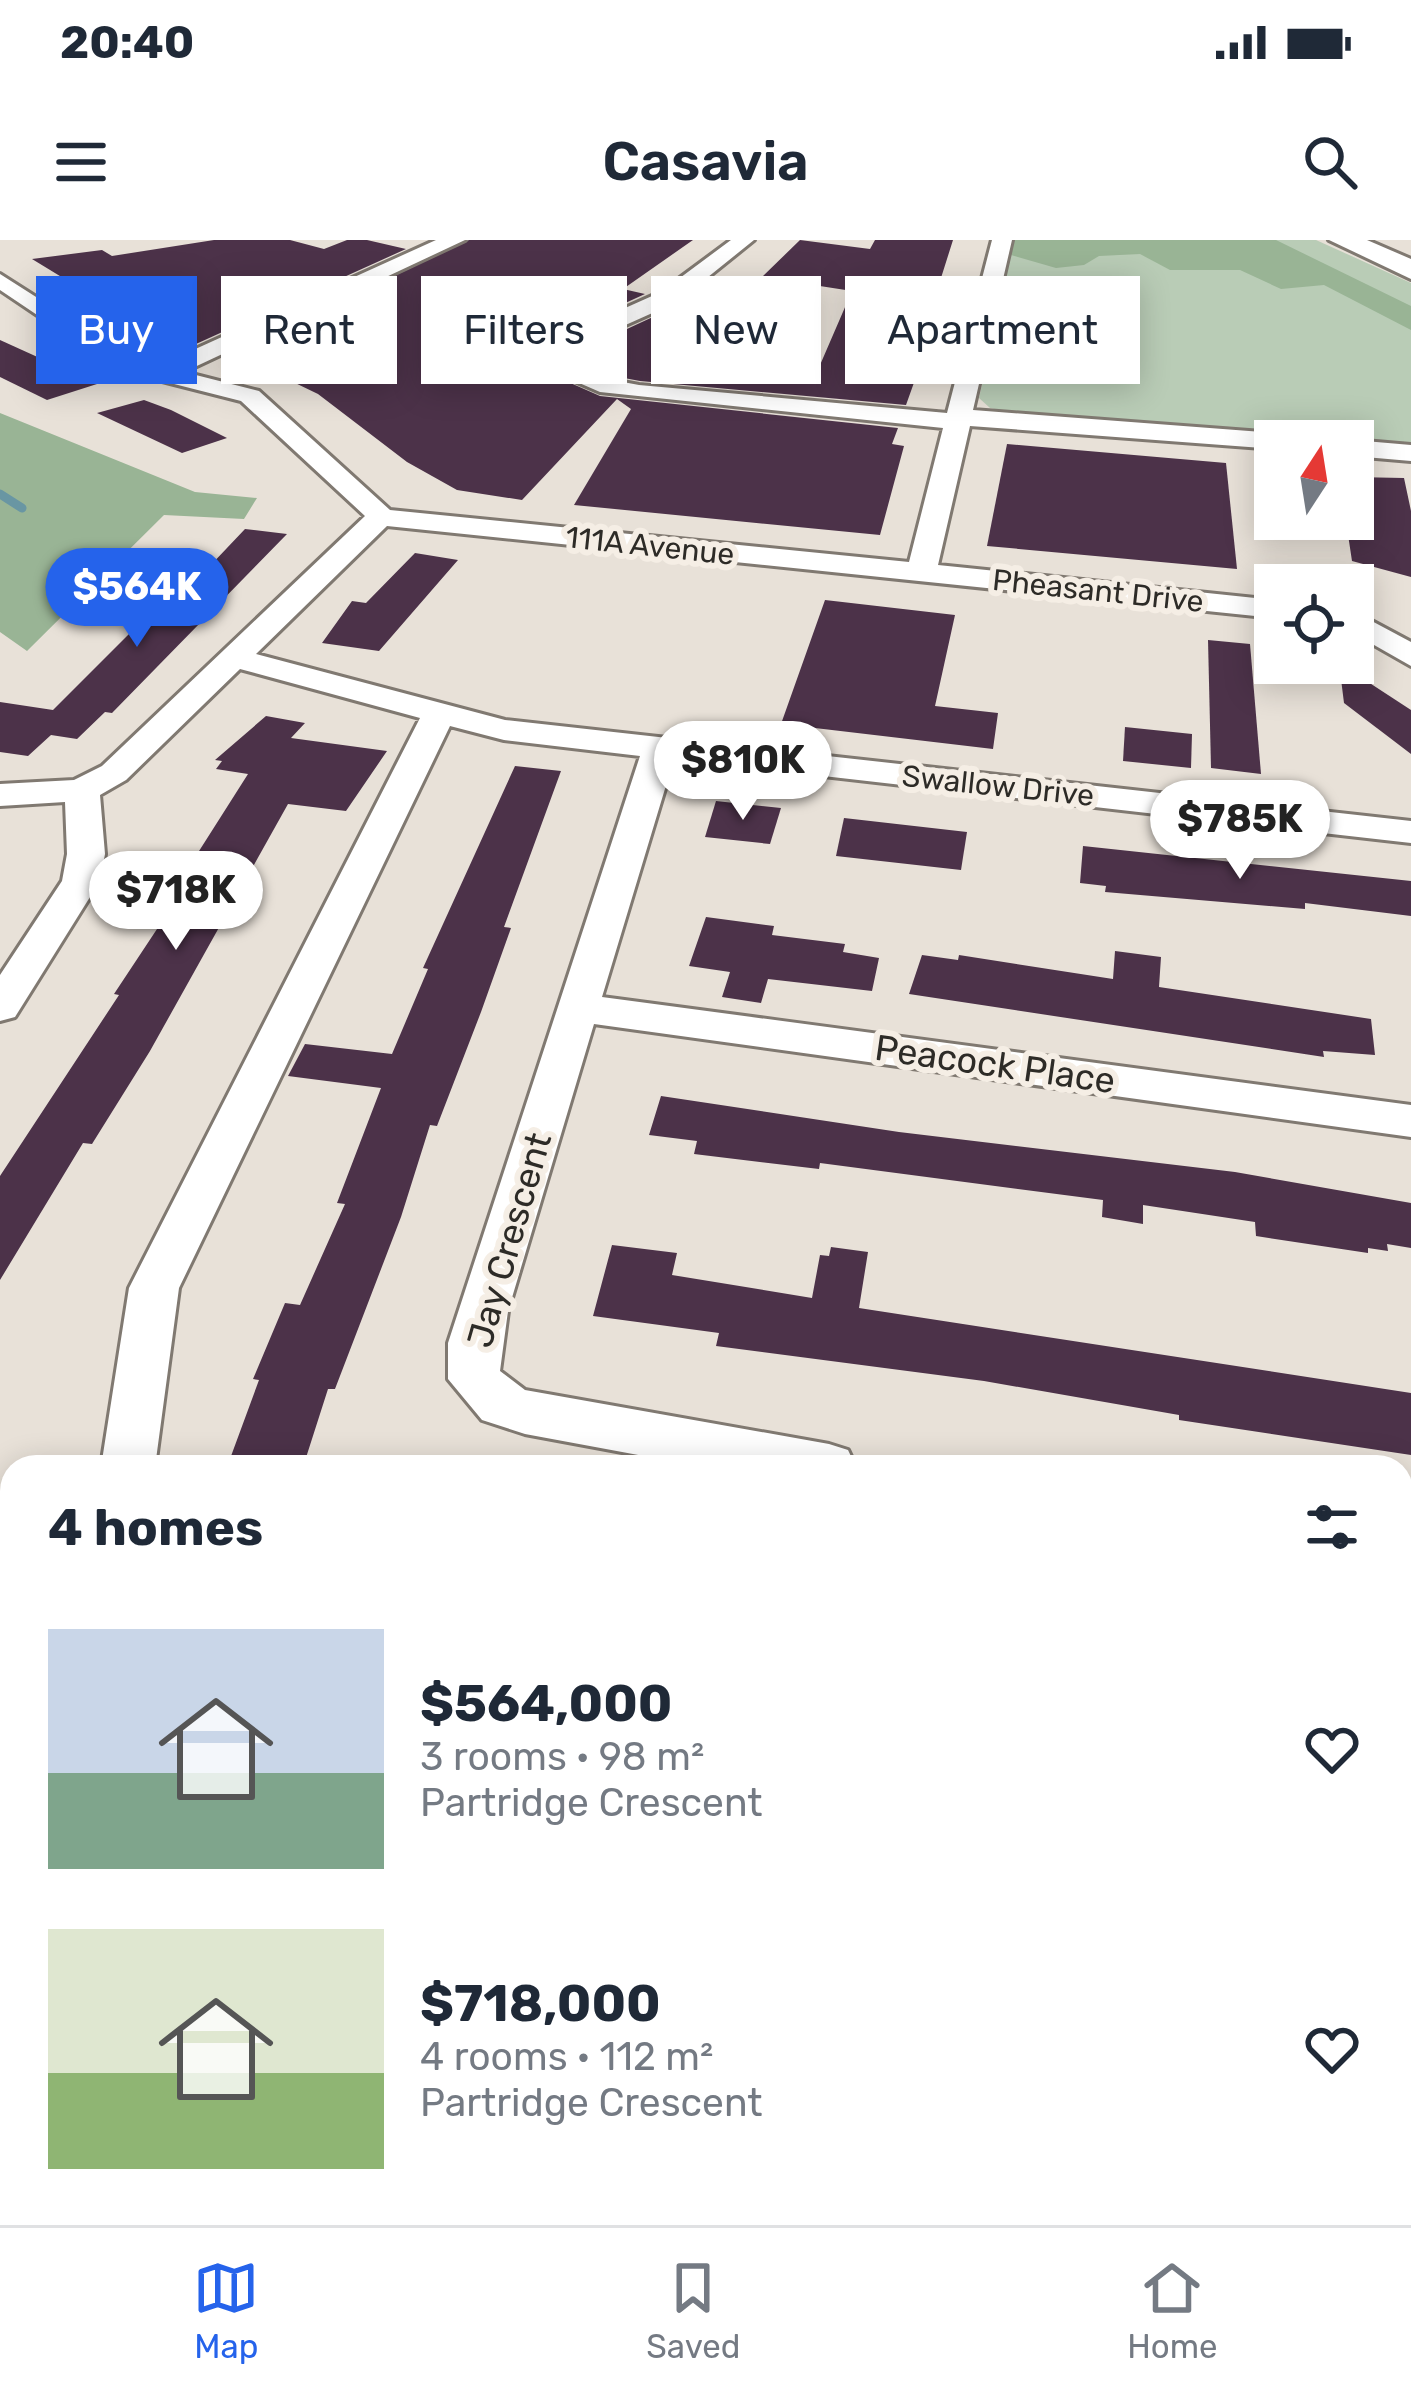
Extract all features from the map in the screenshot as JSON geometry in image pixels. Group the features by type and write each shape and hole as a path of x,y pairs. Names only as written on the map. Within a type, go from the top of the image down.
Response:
{"highway":[{"path":"1343,240 1411,270"},
{"path":"1392,240 1411,248"}],"street":[{"path":"197,356 385,266 455,240"},
{"path":"744,240 669,297 575,339 559,356 562,367 626,391 930,422 993,416 1254,439"},
{"path":"921,574 1002,240"},
{"path":"1,283 36,306"},
{"path":"0,794 82,790 147,746 380,517 374,505 250,396 197,383"},
{"path":"1374,450 1411,453"},
{"name":"111A Avenue","path":"380,517 921,574"},
{"name":"Pheasant Drive","path":"921,574 1254,607"},
{"path":"1374,633 1411,656"},
{"name":"Swallow Drive","path":"235,658 504,730 1411,832"},
{"path":"130,1455 154,1288 439,714"},
{"name":"Jay Crescent","path":"660,748 474,1343 474,1379 501,1405 524,1412 762,1455"},
{"path":"0,1007 81,881 86,854 82,790"},
{"name":"Peacock Place","path":"579,1008 1411,1121"}],"green space":[{"path":"1014,240 1316,240 1411,283 1411,448 1374,445 1374,420 1254,420 1254,434 990,408 979,398 982,384 1140,384 1140,276 1006,276"},
{"path":"1014,240 1276,240 1411,306 1411,330 1324,285 1281,289 1240,270 1170,270 1140,254 1099,256 1084,265 1056,268 1011,255"},
{"path":"0,413 195,492 257,498 244,519 164,515 27,651 0,632"}],"building":[{"path":"214,240 290,240 324,249 347,240 367,240 406,249 346,276 221,276 221,333 197,344 197,276 60,276 32,259 102,250 112,256"},
{"path":"469,240 693,240 627,286 627,276 421,276 421,384 573,384 600,396 898,428 892,444 904,446 880,535 574,505 631,409 617,399 522,500 457,490 407,462 318,394 297,384 397,384 394,276"},
{"path":"800,240 870,249 875,240 953,240 942,276 845,276 845,290 821,286 821,276 763,276"},
{"path":"627,290 645,294 627,302"},
{"path":"845,307 845,384 914,384 906,405 673,384 821,384 821,363"},
{"path":"651,318 651,382 627,379 627,329"},
{"path":"0,340 36,356 36,384 97,384 47,400 0,377"},
{"path":"144,400 227,438 182,453 97,413"},
{"path":"1007,444 1226,463 1237,569 987,546"},
{"path":"1374,477 1404,478 1411,511 1411,577 1352,561 1349,540 1374,540"},
{"path":"245,529 287,534 112,713 105,712 77,739 51,735 28,756 0,752 0,702 53,710 197,566 208,568"},
{"path":"415,553 458,560 379,651 322,643 352,601 366,603"},
{"path":"825,600 955,615 935,706 998,713 993,749 781,724"},
{"path":"1208,640 1250,644 1261,774 1211,768"},
{"path":"1342,684 1371,684 1411,710 1411,754 1344,703"},
{"path":"266,716 305,723 291,738 387,751 346,811 288,804 150,1051 92,1144 83,1143 0,1280 0,1176 119,995 114,994 159,926 152,925 248,774 216,769 222,761 215,760"},
{"path":"1125,727 1192,734 1191,768 1123,761"},
{"path":"515,766 561,771 504,927 511,928 481,1012 437,1126 430,1125 401,1217 335,1389 328,1389 307,1455 231,1455 259,1380 253,1379 285,1303 300,1305 345,1204 337,1203 381,1088 288,1076 305,1044 392,1054 428,969 423,968"},
{"path":"716,801 781,808 770,844 705,837"},
{"path":"844,818 967,832 961,870 836,856"},
{"path":"1083,846 1411,881 1411,916 1305,903 1305,909 1105,892 1106,886 1080,883"},
{"path":"706,917 774,926 772,935 845,944 843,952 879,958 872,991 768,979 761,1003 722,997 730,972 689,966"},
{"path":"1115,951 1161,957 1159,987 1371,1019 1375,1055 1323,1051 1324,1057 909,994 922,955 958,960 959,955 1113,979"},
{"path":"661,1096 899,1132 1235,1172 1411,1203 1411,1248 1387,1244 1388,1251 1368,1248 1368,1253 1256,1236 1255,1222 1143,1205 1143,1224 1102,1217 1103,1200 820,1163 819,1169 694,1154 697,1141 649,1135"},
{"path":"612,1245 677,1253 672,1275 812,1298 820,1255 829,1256 831,1247 868,1252 859,1308 1411,1393 1411,1455 1179,1420 1179,1415 984,1381 716,1346 719,1333 593,1316"}],"waterway":[{"path":"0,494 22,508"}]}
